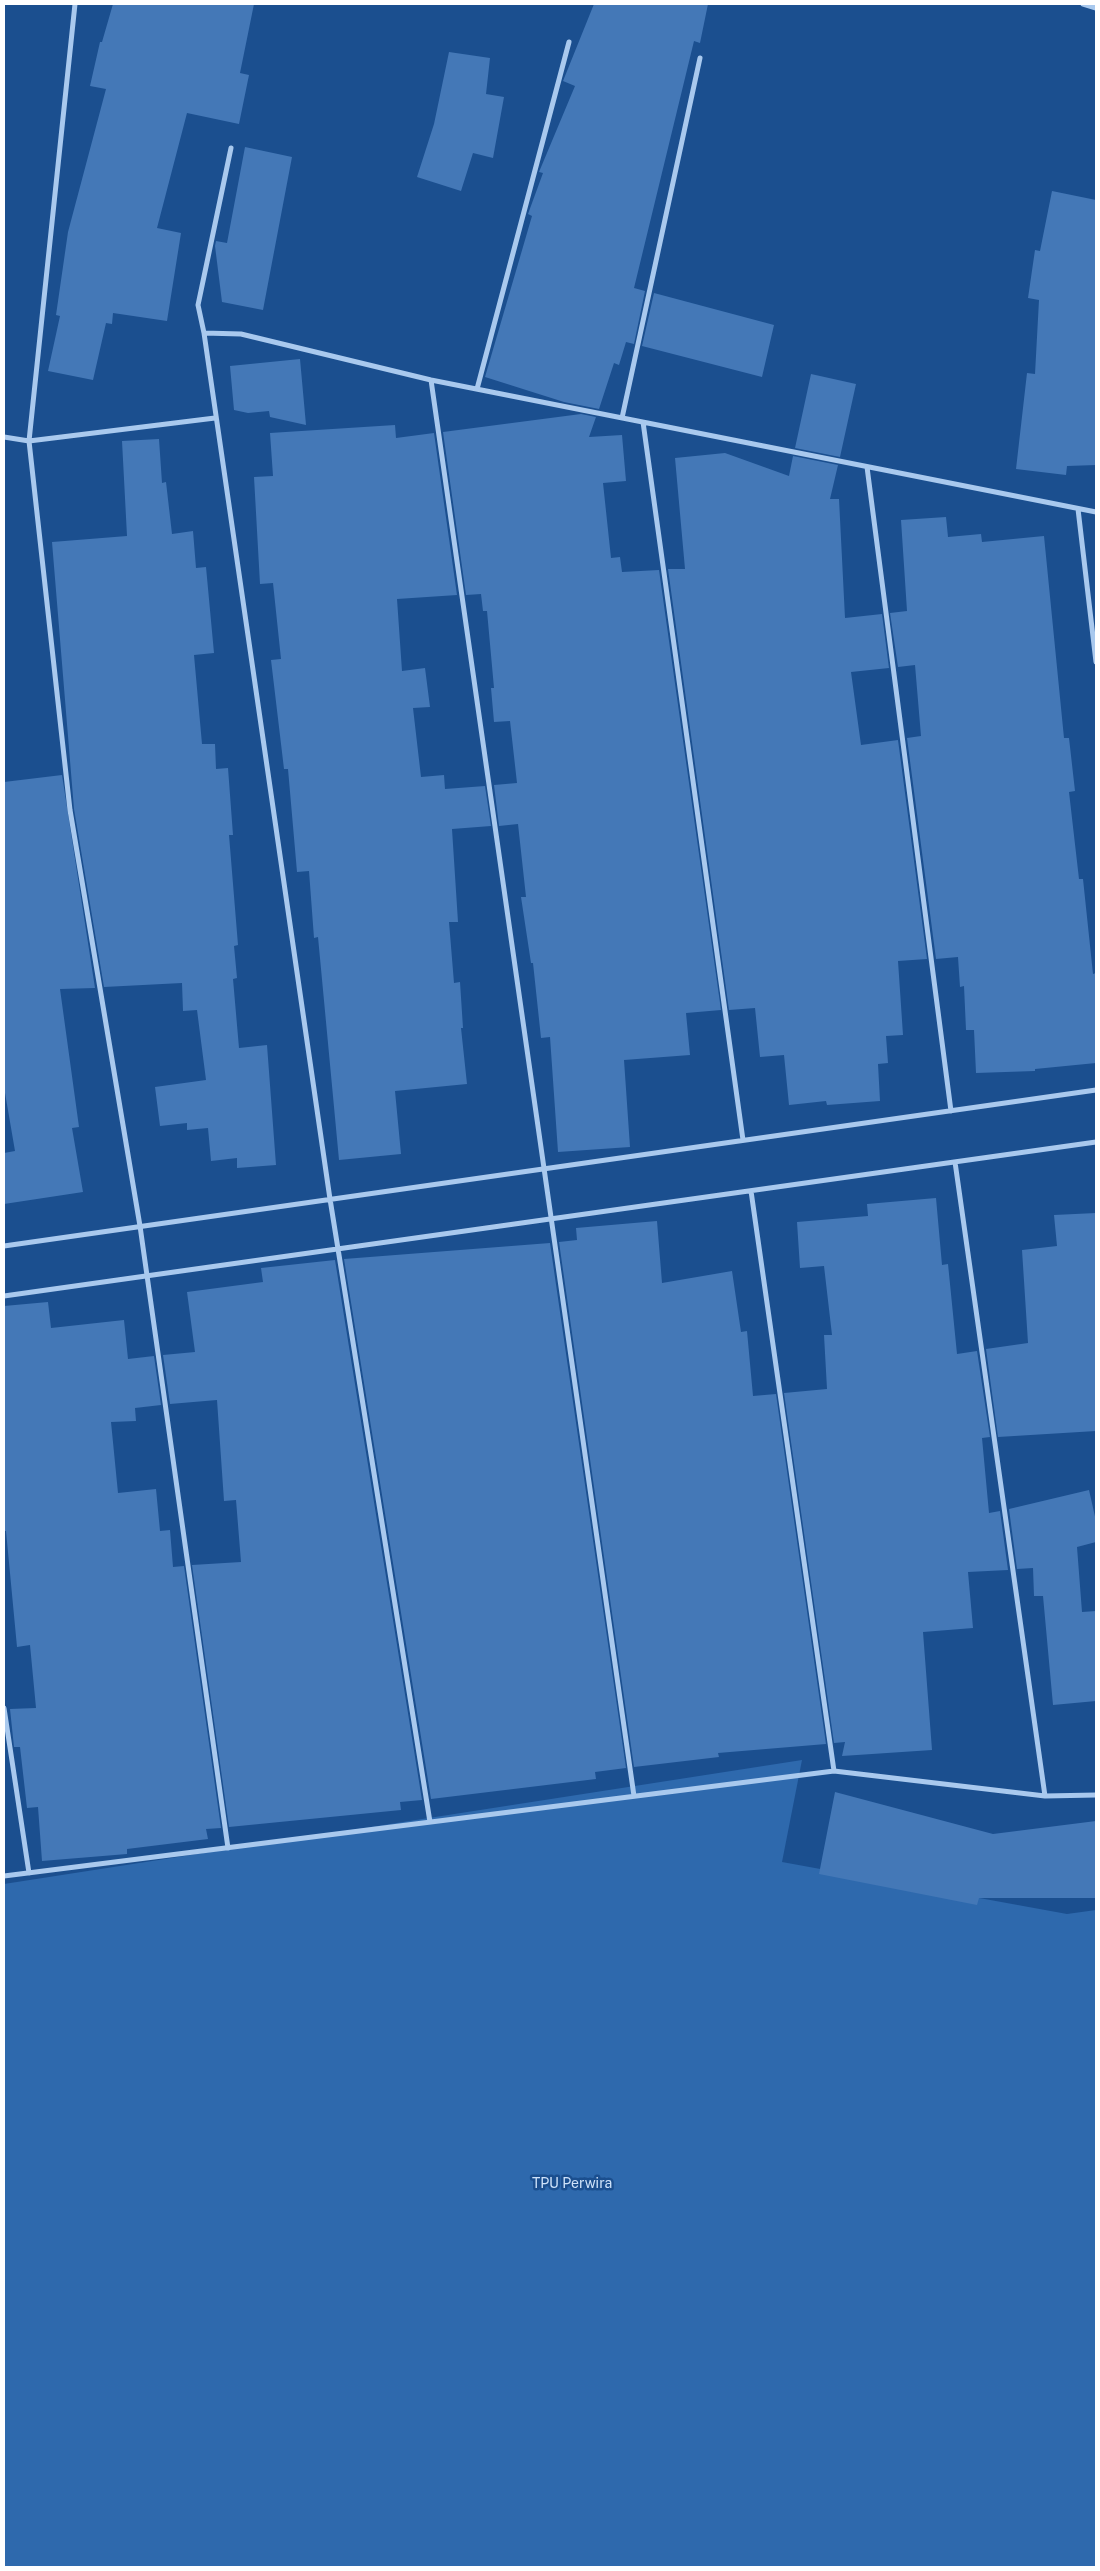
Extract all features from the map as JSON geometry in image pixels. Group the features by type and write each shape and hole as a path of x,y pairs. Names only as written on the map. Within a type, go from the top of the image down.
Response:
{"street":[{"path":"75,4 29,441 70,810 140,1226 228,1848"},
{"path":"1083,4 1096,8"},
{"path":"477,389 569,42"},
{"path":"622,418 700,58"},
{"path":"231,148 198,305 204,333 330,1199 430,1822"},
{"path":"204,333 240,334 431,380 1096,512"},
{"path":"431,380 634,1796"},
{"path":"4,436 29,441 215,418"},
{"path":"643,422 743,1140"},
{"path":"866,467 951,1111"},
{"path":"1078,509 1096,662"},
{"path":"4,1246 1096,1090"},
{"path":"4,1296 1096,1142"},
{"path":"955,1162 1045,1796"},
{"path":"751,1191 834,1770"},
{"path":"4,1708 29,1873"},
{"path":"4,1876 834,1770 1045,1796 1096,1795"}],"green space":[{"name":"TPU Perwira","path":"802,1760 782,1862 1067,1914 1096,1910 1096,2567 4,2567 4,1884"}],"building":[{"path":"113,4 254,4 240,73 249,75 239,124 187,113 157,228 181,233 167,321 113,313 112,324 106,323 93,380 48,371 60,316 56,315 68,232 106,89 90,86 100,42 102,42"},
{"path":"594,4 708,4 700,43 694,41 634,288 645,291 634,344 626,342 619,365 614,363 599,409 564,402 485,377 532,216 528,214 543,173 539,172 575,86 563,81"},
{"path":"449,52 490,58 486,94 504,97 493,158 473,153 461,191 417,177 434,124"},
{"path":"245,147 292,157 263,310 222,302 215,246 216,241 227,243"},
{"path":"1052,191 1096,200 1096,465 1067,466 1066,475 1016,469 1027,373 1035,374 1039,300 1028,298 1035,250 1040,251"},
{"path":"654,293 774,325 762,377 642,346"},
{"path":"300,359 306,425 270,417 269,411 248,413 234,410 230,366"},
{"path":"811,374 856,384 840,457 795,448"},
{"path":"581,414 596,417 589,437 622,435 626,481 603,483 611,558 620,557 622,572 659,570 721,1010 686,1013 690,1055 624,1060 630,1147 558,1152 550,1037 541,1038 533,963 531,963 521,897 526,897 518,824 499,826 494,785 517,783 510,721 494,722 491,688 494,688 487,611 483,611 481,594 466,595 443,432"},
{"path":"395,425 396,438 434,433 457,595 397,599 402,671 425,668 430,707 413,708 421,777 444,775 445,789 485,786 491,826 452,829 458,922 449,922 454,983 460,982 463,1028 461,1028 467,1084 395,1091 401,1154 339,1160 318,937 314,938 309,871 297,872 288,769 284,769 271,660 281,659 273,583 260,584 254,477 273,476 270,433"},
{"path":"159,439 162,483 166,482 172,534 193,531 196,568 206,567 214,653 194,655 202,744 215,744 216,769 228,768 233,835 229,835 238,945 234,946 237,978 233,979 239,1048 267,1045 276,1165 237,1168 237,1158 211,1161 208,1128 187,1130 187,1123 160,1126 155,1087 206,1080 197,1010 183,1011 182,983 104,987 74,809 52,542 127,536 122,441"},
{"path":"725,453 789,476 793,456 838,465 830,499 839,499 845,618 882,614 889,668 851,672 861,745 898,740 927,959 898,961 903,1035 886,1036 888,1063 878,1064 880,1101 827,1105 826,1101 789,1105 784,1055 760,1057 755,1008 729,1010 668,569 685,569 675,458"},
{"path":"946,517 948,537 981,534 982,542 1044,536 1064,738 1069,738 1075,791 1069,792 1079,879 1083,879 1093,974 1096,973 1096,1063 1035,1069 1035,1071 976,1073 974,1030 966,1030 964,986 960,987 958,957 936,959 907,738 921,736 915,665 898,667 890,613 907,611 901,520"},
{"path":"62,775 95,988 60,989 79,1127 72,1128 83,1192 4,1204 4,1153 15,1151 4,1087 4,782"},
{"path":"936,1198 942,1265 948,1264 957,1354 977,1351 990,1437 982,1438 989,1513 1000,1511 1008,1570 968,1572 973,1628 923,1632 932,1750 842,1756 845,1742 834,1743 784,1393 827,1389 824,1335 832,1335 824,1266 800,1268 797,1222 868,1216 867,1204"},
{"path":"1096,1213 1096,1431 998,1437 986,1349 1028,1343 1022,1250 1057,1246 1054,1215"},
{"path":"657,1221 662,1283 732,1271 741,1332 747,1331 753,1396 776,1394 826,1744 718,1753 719,1757 634,1767 559,1242 577,1240 576,1228"},
{"path":"550,1243 626,1768 595,1772 596,1779 431,1799 344,1259"},
{"path":"335,1260 422,1800 400,1802 401,1810 229,1827 192,1565 241,1562 236,1500 224,1501 217,1400 170,1404 163,1355 195,1352 187,1292 263,1282 261,1268"},
{"path":"48,1302 51,1328 124,1320 128,1359 154,1356 161,1405 135,1408 136,1421 111,1422 118,1493 156,1489 160,1531 170,1530 173,1567 184,1566 221,1828 206,1829 208,1839 127,1849 127,1854 42,1861 38,1807 27,1808 20,1747 14,1747 10,1709 36,1708 30,1645 17,1647 6,1531 4,1531 4,1306"},
{"path":"1089,1490 1096,1521 1096,1542 1077,1547 1082,1612 1096,1611 1096,1701 1053,1705 1043,1596 1034,1596 1033,1568 1017,1569 1009,1509"},
{"path":"835,1792 993,1834 1096,1821 1096,1898 979,1898 977,1905 819,1874"}]}
